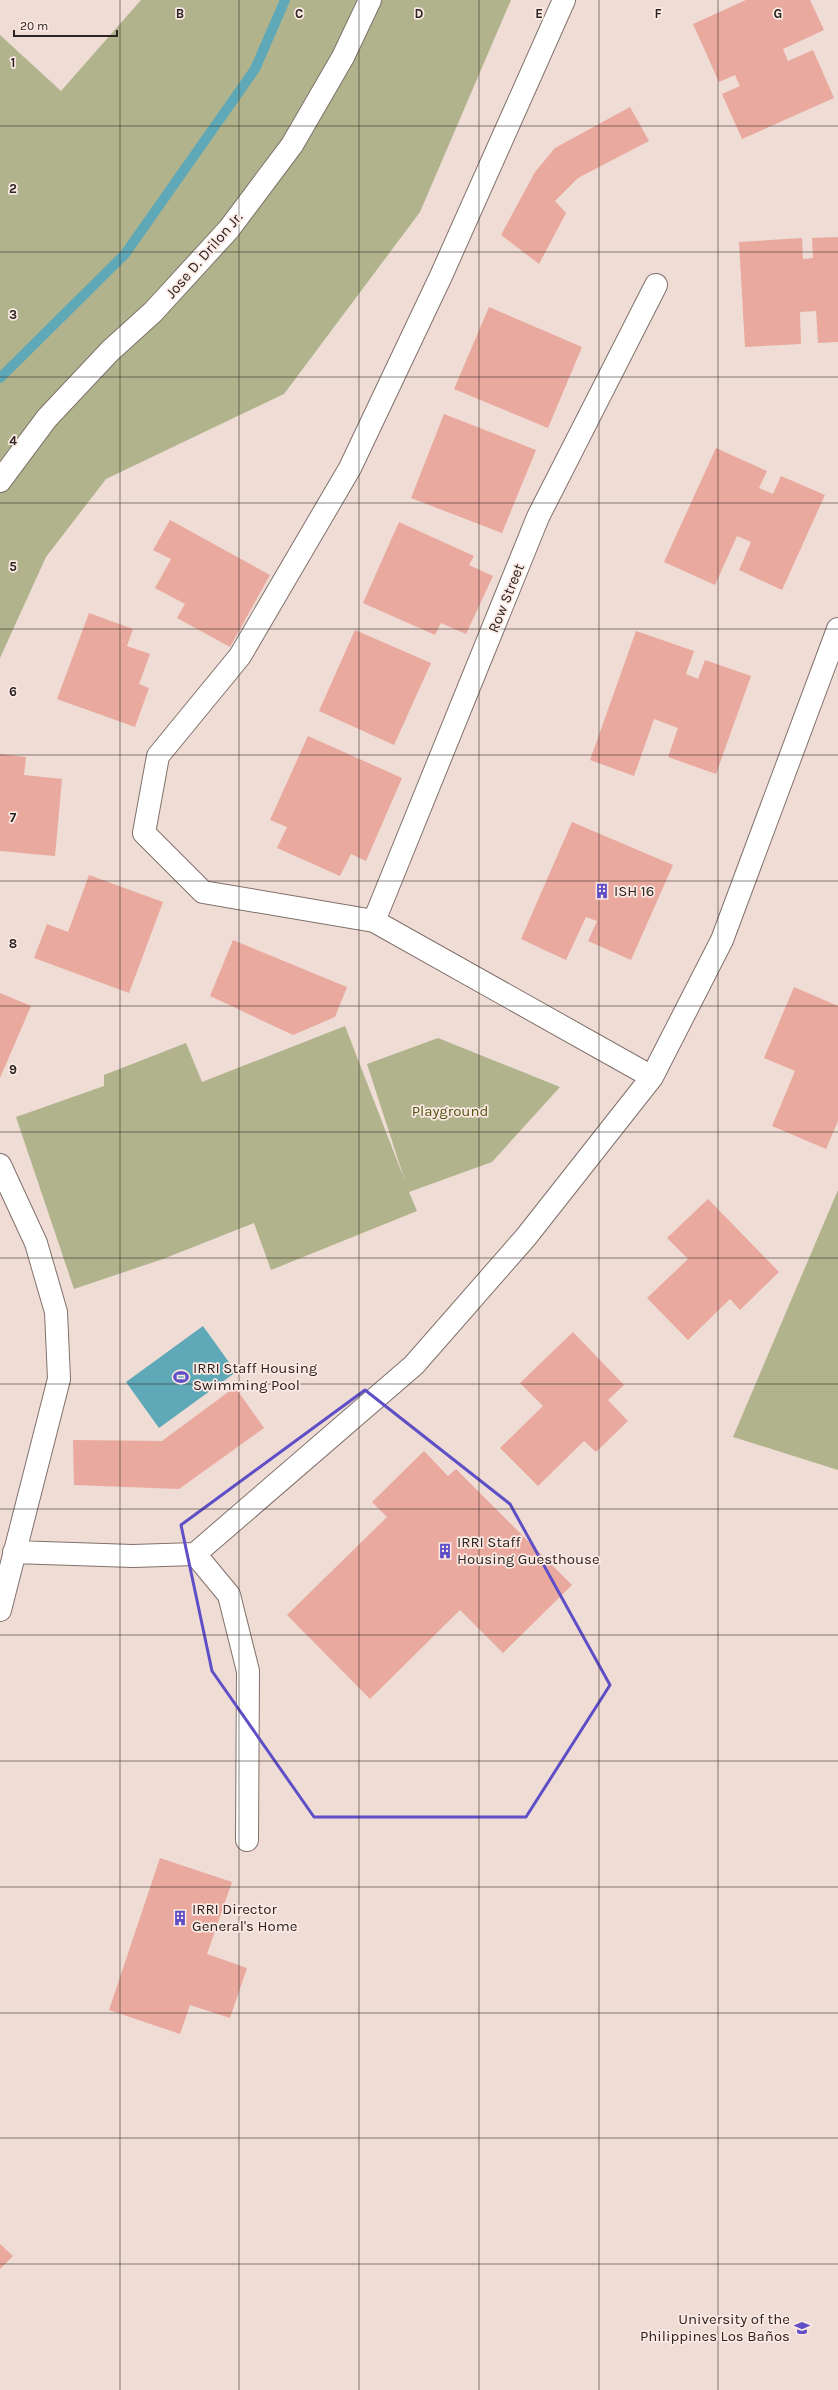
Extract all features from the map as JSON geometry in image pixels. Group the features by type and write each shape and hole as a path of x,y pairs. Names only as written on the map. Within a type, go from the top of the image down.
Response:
{"street":[{"name":"Jose D. Drilon Jr.","path":"0,481 47,418 110,351 153,312 229,229 292,146 343,57 370,0"},
{"path":"564,0 441,276 350,468 240,656 158,756 144,833 203,892 374,921 652,1077"},
{"name":"Row Street","path":"374,921 538,517 656,285"},
{"path":"14,1552 133,1556 196,1554 414,1365 526,1237 652,1077 722,940 838,629"},
{"path":"0,1165 36,1243 56,1312 59,1379 0,1610"},
{"path":"196,1554 229,1595 248,1670 247,1840"}],"highlighted area":[{"path":"365,1390 510,1504 610,1685 526,1817 314,1817 212,1671 181,1525"}],"green space":[{"path":"141,0 511,0 420,212 284,394 106,479 46,557 0,658 0,35 61,91"},
{"name":"Playground","path":"345,1026 405,1181 367,1064 438,1038 560,1087 492,1162 409,1192 417,1211 271,1270 254,1223 163,1259 74,1289 16,1117 104,1086 104,1075 186,1043 202,1082"},
{"path":"838,1190 838,1470 733,1437"}],"water":[{"name":"IRRI Staff Housing Swimming Pool","path":"203,1326 236,1372 159,1428 126,1382"}],"building":[{"path":"746,0 810,0 824,30 783,49 788,61 813,50 834,98 742,139 722,94 740,86 735,75 719,82 693,24"},
{"path":"630,107 649,141 578,178 555,201 566,213 539,264 501,235 535,172 555,148"},
{"path":"838,237 838,342 818,343 816,311 800,312 801,344 745,347 739,242 802,238 803,259 813,258 812,238"},
{"path":"489,307 582,347 548,428 454,389"},
{"path":"444,414 536,450 502,533 411,498"},
{"path":"716,448 767,471 759,488 773,494 781,476 825,495 782,590 739,570 751,542 737,536 715,585 664,562"},
{"path":"170,520 270,575 230,647 177,618 185,604 155,588 171,559 153,550"},
{"path":"399,522 474,556 469,565 493,576 466,634 441,623 435,635 363,603"},
{"path":"89,613 133,629 127,646 150,654 139,684 149,688 135,727 57,699"},
{"path":"355,630 431,663 394,745 319,711"},
{"path":"636,631 694,651 686,674 698,679 705,660 751,676 716,774 668,757 678,728 654,719 634,776 590,760"},
{"path":"308,736 402,778 366,861 351,854 340,876 277,848 287,827 270,820"},
{"path":"0,754 26,757 24,775 62,779 55,856 0,851"},
{"name":"ISH 16","path":"572,822 673,865 631,960 588,941 597,921 586,917 566,960 521,939"},
{"path":"89,875 163,902 129,993 34,958 47,924 68,932"},
{"path":"233,940 347,987 335,1017 293,1035 210,996"},
{"path":"794,987 838,1006 838,1121 826,1149 772,1126 795,1071 764,1058"},
{"path":"0,993 31,1006 0,1078"},
{"path":"708,1199 779,1272 740,1310 730,1299 688,1340 647,1298 688,1259 667,1238"},
{"path":"573,1332 624,1385 608,1400 628,1421 596,1452 584,1441 538,1486 500,1448 543,1406 520,1383"},
{"path":"235,1387 264,1428 179,1489 74,1485 73,1440 162,1441"},
{"name":"IRRI Staff Housing Guesthouse","path":"424,1451 448,1476 456,1469 572,1585 503,1653 460,1610 370,1699 287,1615 387,1517 372,1502"},
{"name":"IRRI Director General's Home","path":"160,1858 232,1882 207,1954 247,1968 230,2018 190,2005 180,2034 109,2010"},
{"path":"0,2244 13,2256 0,2269"}],"waterway":[{"path":"0,378 125,254 255,69 285,0"}],"place":[{"name":"ISH 16","path":"602,891"},
{"name":"IRRI Staff Housing Swimming Pool","path":"181,1377"},
{"name":"IRRI Staff Housing Guesthouse","path":"445,1551"},
{"name":"IRRI Director General's Home","path":"180,1918"},
{"name":"University of the Philippines Los Baños","path":"802,2328"}]}
